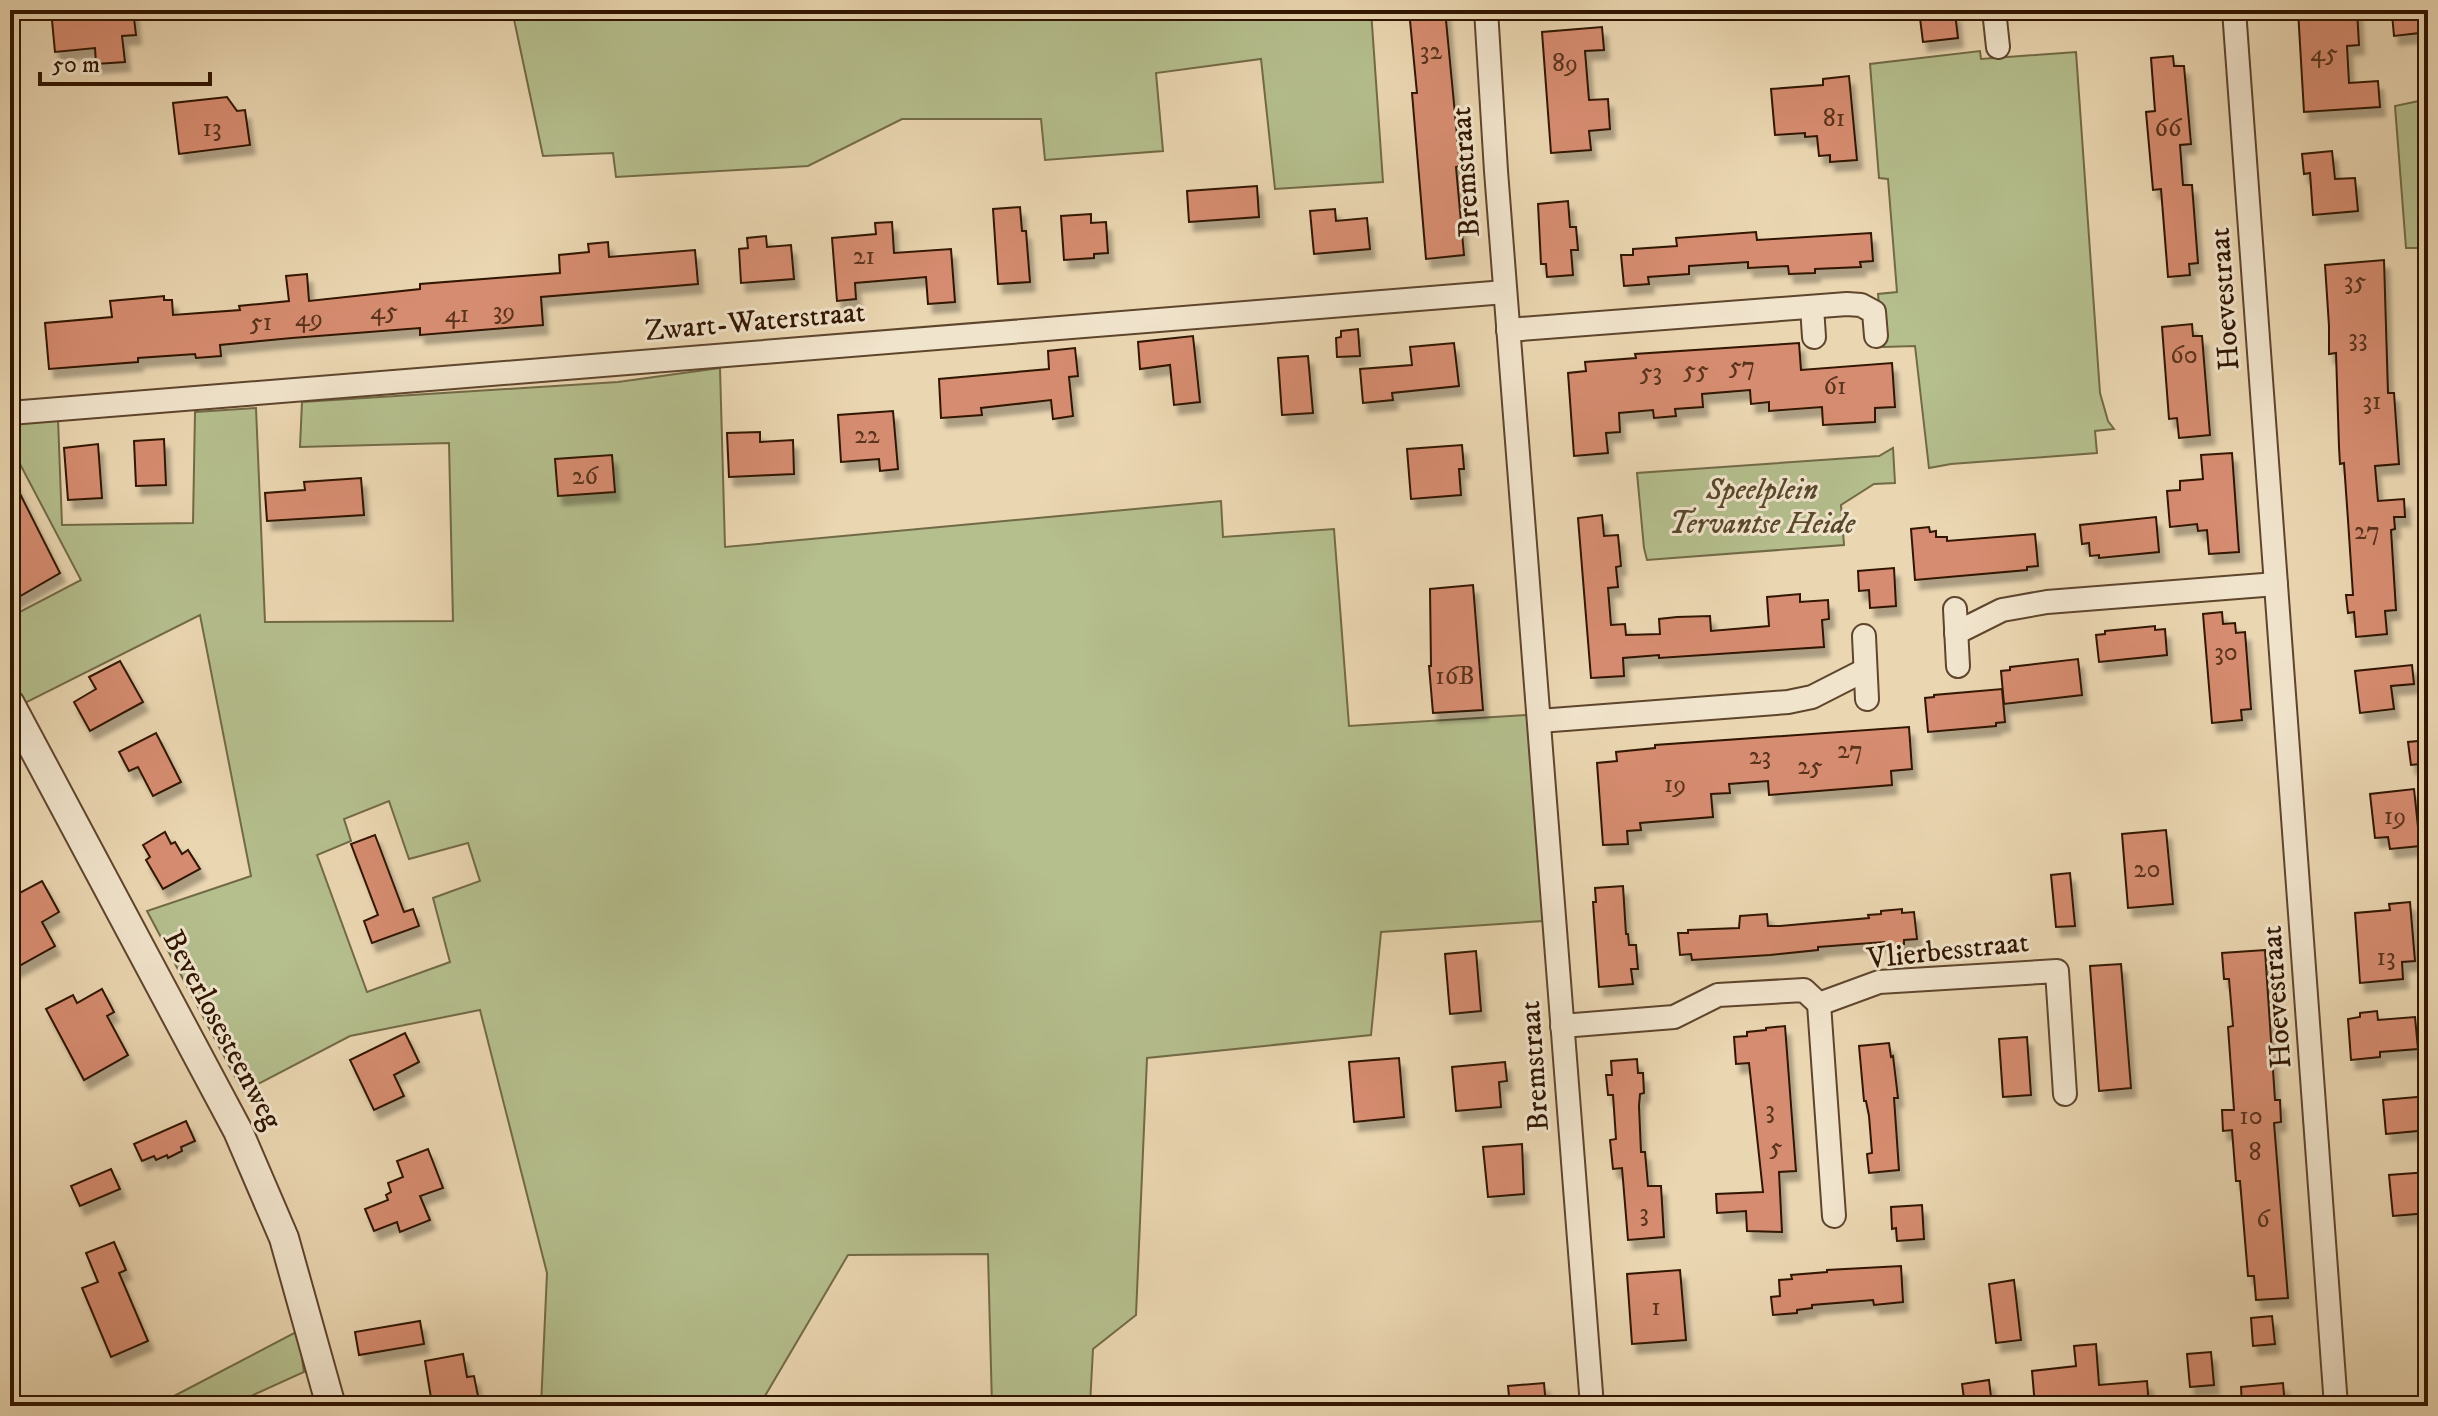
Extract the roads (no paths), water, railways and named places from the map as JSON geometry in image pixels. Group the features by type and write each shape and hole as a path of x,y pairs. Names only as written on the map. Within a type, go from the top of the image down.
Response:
{"street":[{"name":"Bremstraat","path":"1486,10 1505,292 1592,1406"},
{"path":"1994,10 1998,47"},
{"name":"Hoevestraat","path":"2234,10 2336,1406"},
{"name":"Zwart-Waterstraat","path":"10,413 1505,292"},
{"path":"1508,330 1861,305 1874,312 1876,336"},
{"path":"1812,307 1814,337"},
{"path":"1956,633 2002,610 2047,602 2276,584"},
{"path":"1955,609 1958,666"},
{"path":"1864,636 1867,699"},
{"path":"1539,721 1788,702 1812,697 1865,670"},
{"name":"Beverlosesteenweg","path":"10,704 238,1131 284,1238 331,1406"},
{"name":"Vlierbesstraat","path":"1819,1004 1879,982 2057,971 2065,1094"},
{"path":"1562,1026 1674,1017 1718,995 1804,990 1819,1004 1834,1216"}],"park label":[{"name":"Speelplein Tervantse Heide","path":"1762,507"}]}
